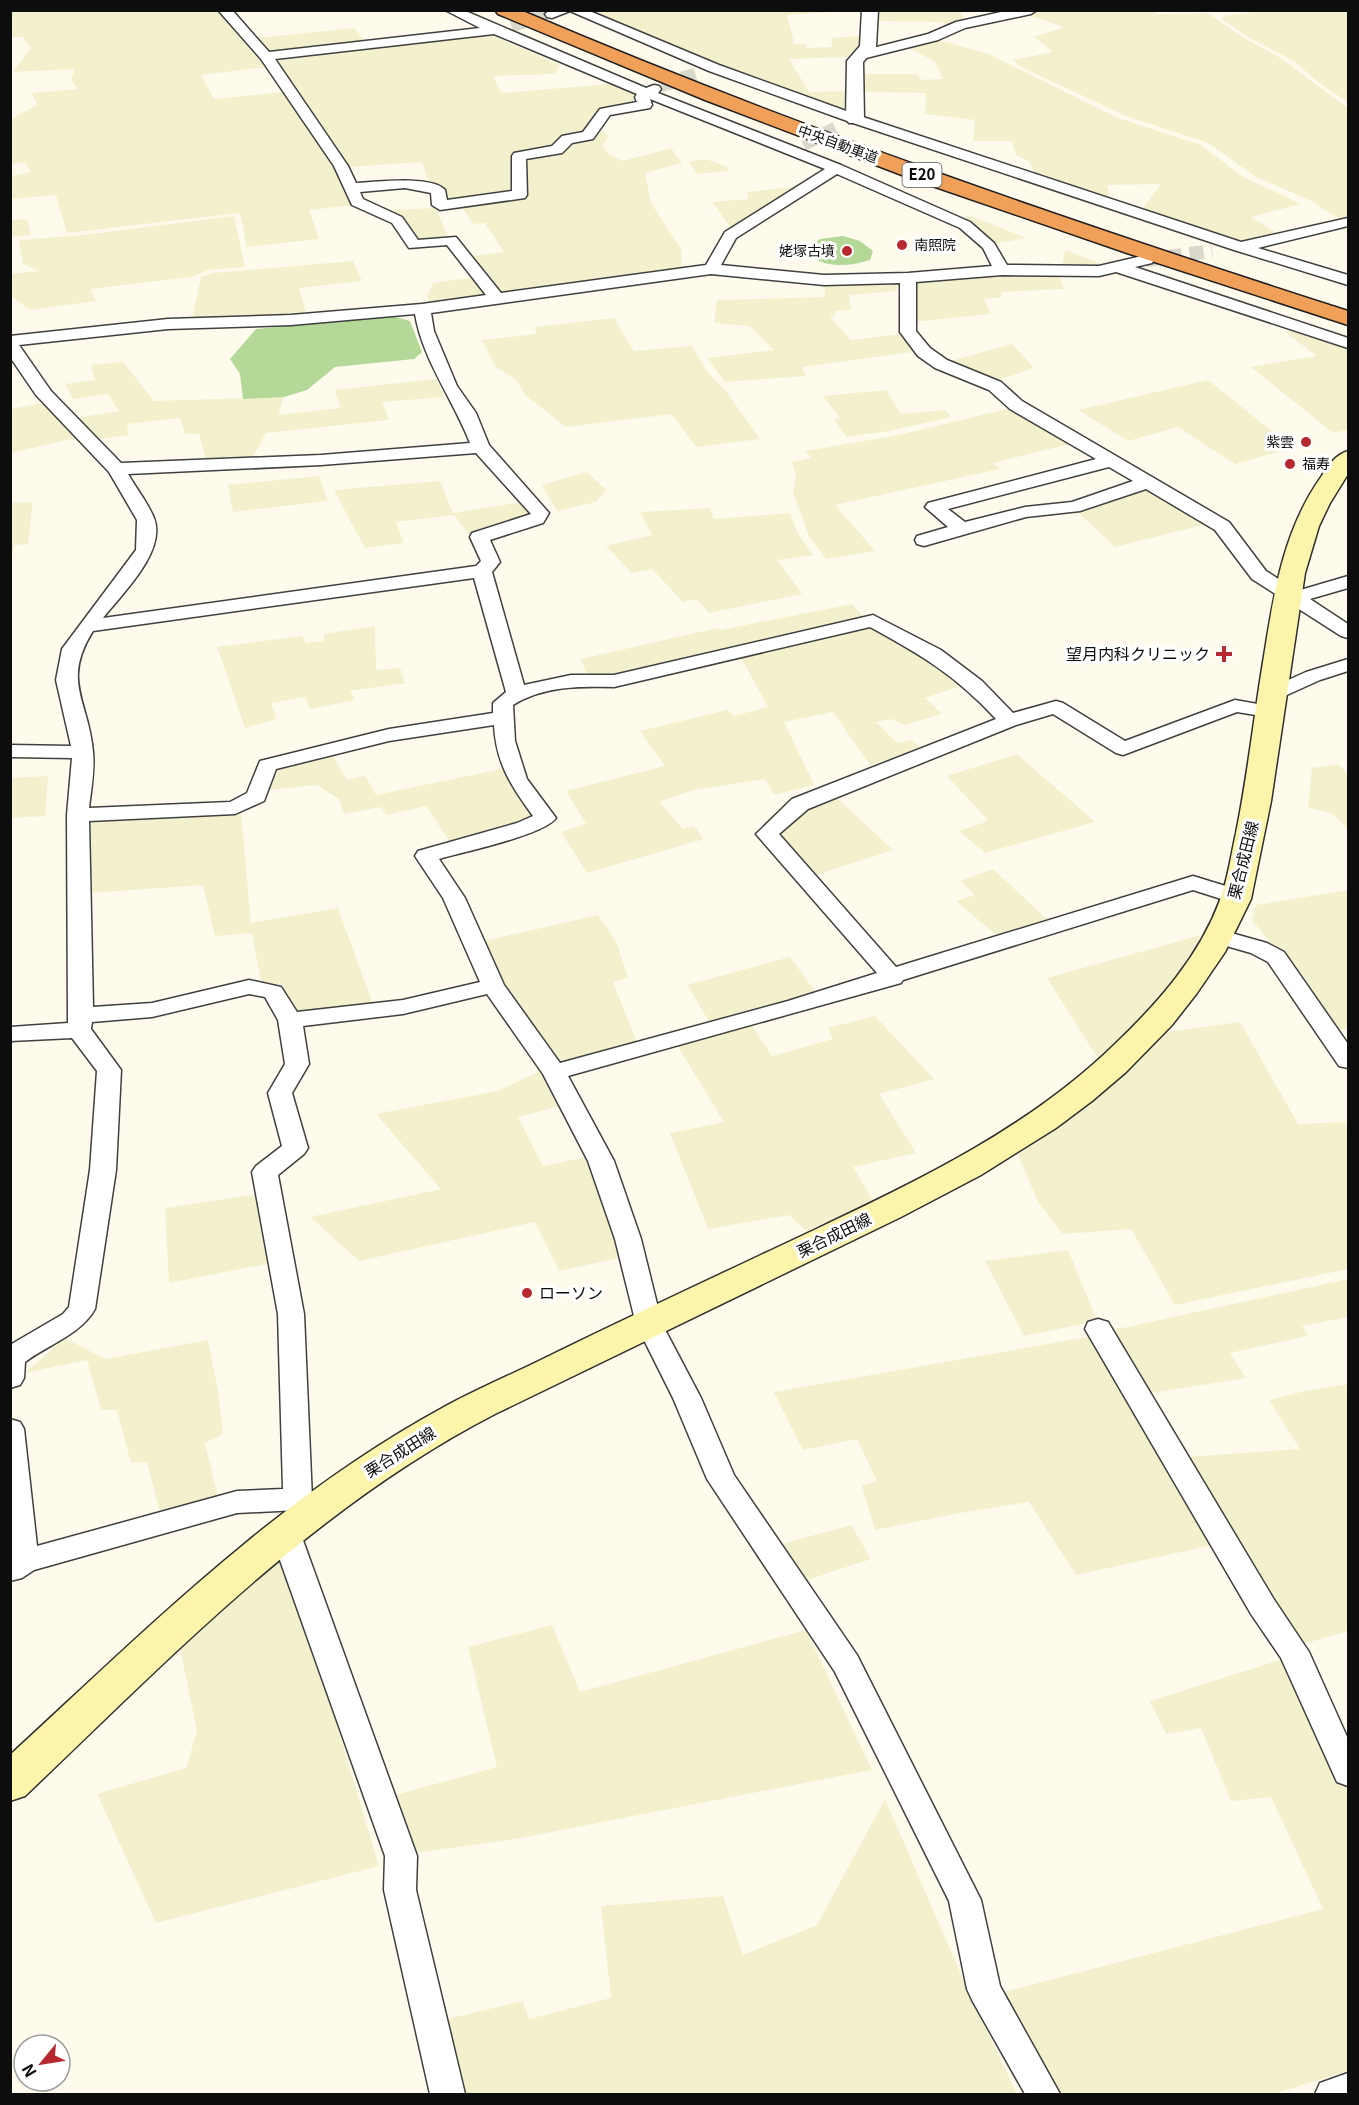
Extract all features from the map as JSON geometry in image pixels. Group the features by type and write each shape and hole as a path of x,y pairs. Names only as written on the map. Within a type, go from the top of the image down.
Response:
{"highway":[{"name":"中央自動車道","path":"527,10 688,78 913,161 1348,307"},
{"name":"中央自動車道","path":"507,18 920,174 1348,318"}],"main road":[{"name":"栗合成田線","path":"10,1783 295,1516 455,1418 937,1186 1039,1124 1091,1085 1147,1032 1184,990 1217,936 1237,897 1254,818 1269,703 1290,595 1294,557 1308,521 1327,483 1348,458"}],"street":[{"path":"224,10 266,56 341,166 357,201 397,220 414,245 451,240 498,299"},
{"path":"451,10 646,93 798,147 836,168 965,225 989,246 1002,270"},
{"path":"575,10 707,70 848,123 1348,280"},
{"path":"848,123 855,61 868,47 870,10"},
{"path":"862,55 933,37 961,25 1031,10"},
{"path":"266,56 494,30 507,18"},
{"path":"351,188 405,184 438,190 440,205 520,195 519,156 557,150 567,139 588,136 605,112 645,105 642,97 661,85"},
{"path":"711,269 730,235 836,168"},
{"path":"1212,251 1348,222"},
{"path":"10,1378 12,1358 30,1344 72,1321 82,1309 103,1170 109,1070 80,1022 78,815 83,752 66,680 72,649 145,550 146,520 116,469 45,395 10,342 168,324 291,320 422,309 608,281 711,269 824,280 908,278 1002,270 1064,273 1099,271 1121,268 1146,260"},
{"path":"1121,268 1348,343"},
{"path":"908,278 908,332 924,352 941,364 995,386 1016,405 1222,526 1259,575 1348,632"},
{"path":"87,626 482,571 491,562 478,537 537,519 540,513 481,447 467,413 449,386 426,331 422,309"},
{"path":"116,469 321,460 481,447"},
{"path":"962,529 934,507 1110,461"},
{"path":"924,540 1025,512 1074,507 1148,482"},
{"path":"482,571 516,692"},
{"path":"1290,595 1348,582"},
{"path":"1009,721 975,685 934,654 873,621 614,681 581,679 516,692 503,703 505,741 517,780 545,818 525,828 426,856 454,898 493,986 554,1072 601,1161 628,1239 649,1324 687,1398 721,1479 852,1674 965,1900 984,1989 1043,2094"},
{"path":"893,978 767,834 800,804 1009,721 1056,707 1123,749 1235,706 1269,703 1313,676 1348,665"},
{"path":"78,815 235,808 256,796 267,765 389,735 502,717"},
{"path":"10,751 83,752"},
{"path":"554,1072 893,978 1193,884 1237,897"},
{"path":"1217,936 1259,948 1276,957 1348,1061"},
{"path":"290,1020 404,1007 493,986"},
{"path":"10,1034 152,1010 249,987 273,992 290,1020 297,1064 280,1093 295,1148 264,1172 291,1314 295,1516 401,1856 400,1890 448,2094"},
{"path":"1098,1329 1262,1606 1294,1652 1348,1773"},
{"path":"10,1429 17,1566 237,1502 295,1516"},
{"path":"1332,2094 1348,2089"}],"shaded area":[{"path":"961,10 964,21 945,28 943,22 875,21 877,11"},
{"path":"1039,10 1154,10 1155,14 1208,13 1242,37 1279,57 1348,108 1348,219 1340,220 1312,201 1256,177 1208,143 1126,116 1021,67 1013,60 1053,52 1034,37 1064,27 1024,14"},
{"path":"1271,10 1348,11 1348,102 1319,83 1294,61 1248,37 1222,19 1224,16"},
{"path":"10,11 219,11 265,67 201,75 214,99 283,92 336,167 355,205 309,210 319,239 247,247 240,213 67,233 56,195 11,199 11,176 31,172 24,162 11,164 11,119 37,105 32,93 78,89 71,79 75,69 13,72 31,48 23,37 11,37"},
{"path":"585,11 848,11 787,15 794,43 783,43 805,44 807,48 832,47 831,38 859,36 859,46 850,57 789,59 809,92 848,91 843,111 742,76"},
{"path":"354,28 367,43 271,53 257,38"},
{"path":"486,33 560,65 555,74 493,76 501,93 609,84 634,93 638,103 603,110 584,134 553,147 513,156 512,192 448,202 430,186 422,162 349,167 272,57"},
{"path":"935,39 989,54 1118,118 1201,145 1243,177 1301,204 1251,217 1279,235 1241,243 1141,211 1161,184 1107,185 1111,201 1035,176 1030,162 1016,155 1012,141 973,141 975,120 925,114 926,93 863,92 861,74 917,74 922,80 943,79 935,62 908,47"},
{"path":"599,128 609,136 602,146 610,155 623,161 671,148 682,163 645,173 651,203 681,249 682,268 501,294 473,256 504,252 485,223 474,224 459,204 524,196 523,159"},
{"path":"705,159 726,166 729,171 697,174 689,162"},
{"path":"801,186 767,208 746,217 732,229 712,202 748,199 747,192"},
{"path":"436,208 448,237 417,242 398,215 391,210"},
{"path":"969,215 1026,238 993,244 962,219"},
{"path":"234,216 245,267 208,270 192,277 90,289 96,301 30,310 11,296 11,274 39,271 23,264 19,240 83,235"},
{"path":"27,219 31,235 11,237 11,220"},
{"path":"1065,250 1110,267 1061,270"},
{"path":"353,261 362,281 299,288 307,315 192,320 201,277 213,273"},
{"path":"996,273 1059,276 1064,289 1003,292 1000,298 984,299 991,314 912,322 915,280"},
{"path":"475,277 490,296 430,305 427,296 433,283"},
{"path":"897,281 897,291 849,295 851,310 835,311 836,314 830,317 851,340 902,334 919,351 802,367 806,376 725,382 707,358 774,350 750,326 714,323 717,300 825,297 824,282"},
{"path":"614,318 634,351 692,346 708,373 726,391 760,439 696,447 672,414 566,427 525,395 517,381 495,366 482,340 537,334 534,327"},
{"path":"1300,329 1348,346 1348,430 1333,433 1251,367 1317,356 1285,332"},
{"path":"1012,344 1034,368 996,381 947,362"},
{"path":"123,362 154,401 284,397 278,415 340,408 335,390 436,379 445,397 382,402 389,420 266,433 252,458 206,460 199,434 185,434 180,418 127,424 129,435 100,439 76,418 119,411 108,394 73,399 65,384 95,380 91,365"},
{"path":"1208,380 1293,448 1235,464 1178,427 1128,441 1078,410"},
{"path":"886,390 901,414 945,410 951,417 889,431 847,437 834,420 840,418 823,396"},
{"path":"43,403 76,438 11,453 11,409"},
{"path":"1015,407 1070,444 993,463 1000,469 835,505 875,551 826,559 809,536 793,493 796,477 792,462 812,458 805,451 894,436"},
{"path":"587,472 606,490 596,502 557,511 542,485"},
{"path":"319,476 328,501 233,512 228,485"},
{"path":"440,481 453,513 523,502 533,515 529,519 469,535 454,515 396,522 404,543 365,548 334,490"},
{"path":"1145,486 1211,523 1115,547 1077,511"},
{"path":"33,502 28,544 14,545 11,562 11,503"},
{"path":"710,508 714,519 790,513 797,532 813,555 777,560 802,594 709,613 697,599 683,602 652,569 632,573 606,546 652,535 640,512"},
{"path":"852,604 865,619 614,676 587,676 581,659 717,628 720,630"},
{"path":"375,626 376,670 400,668 405,683 350,691 355,700 310,709 305,697 271,703 276,719 245,728 217,647 302,636 306,643 324,641 324,634"},
{"path":"874,626 936,665 961,686 925,698 942,714 905,725 891,719 876,722 897,743 912,740 923,750 870,765 833,712 784,722 814,785 774,795 765,779 693,790 659,802 683,829 694,826 704,839 587,873 561,832 586,824 566,791 665,766 640,731 727,710 734,716 768,707 740,656"},
{"path":"331,753 347,780 365,776 376,795 506,768 509,780 534,816 519,826 452,845 426,806 387,815 381,807 344,814 339,799 317,785 269,790 270,774 276,766"},
{"path":"1017,754 1095,822 985,853 959,831 983,823 987,819 947,776"},
{"path":"1339,764 1348,775 1348,830 1332,813 1308,808 1312,768"},
{"path":"48,776 45,816 11,818 11,778"},
{"path":"836,797 893,850 813,876 779,835 785,822"},
{"path":"241,812 251,923 338,908 373,1004 303,1012 291,1009 283,985 261,982 252,933 215,936 203,885 90,893 85,822"},
{"path":"993,869 1050,922 1001,939 956,901 975,895 960,881"},
{"path":"1348,890 1348,1029 1340,1030 1252,920 1256,905"},
{"path":"598,915 617,943 628,978 613,982 637,1043 561,1065 504,990 484,941"},
{"path":"1201,935 1168,990 1099,1060 1047,978"},
{"path":"790,957 817,994 710,1023 687,985"},
{"path":"875,1016 934,1079 879,1094 916,1153 853,1167 874,1202 806,1231 789,1215 708,1229 670,1133 724,1122 675,1042 750,1023 772,1056 833,1039 828,1028"},
{"path":"1240,1022 1298,1124 1346,1122 1348,1269 1175,1305 1131,1229 1063,1234 1038,1202 1018,1155 1097,1099 1166,1032"},
{"path":"545,1069 564,1105 518,1117 543,1166 586,1157 606,1206 619,1258 559,1271 535,1222 359,1261 310,1217 441,1189 376,1114 497,1091"},
{"path":"258,1194 272,1263 169,1283 165,1208"},
{"path":"1068,1250 1097,1321 1024,1336 985,1261"},
{"path":"1348,1279 1348,1317 1302,1326 1308,1336 1230,1353 1246,1378 1145,1394 1109,1331"},
{"path":"1093,1336 1218,1544 1076,1575 1029,1502 875,1530 862,1486 877,1481 857,1439 803,1450 774,1392"},
{"path":"65,1338 105,1359 208,1340 218,1391 223,1434 205,1443 218,1497 161,1516 147,1462 131,1463 117,1410 101,1410 87,1360 25,1373"},
{"path":"1348,1384 1348,1631 1299,1645 1184,1457 1300,1449 1269,1400"},
{"path":"851,1525 871,1559 804,1581 782,1544"},
{"path":"284,1549 379,1866 156,1923 97,1794 186,1768 197,1731 179,1644"},
{"path":"552,1625 580,1692 806,1630 872,1770 515,1839 415,1853 395,1795 497,1767 468,1647"},
{"path":"1283,1659 1306,1710 1348,1788 1348,2071 1273,2094 1058,2094 1003,1992 1323,1909 1271,1797 1231,1801 1201,1728 1166,1734 1150,1701"},
{"path":"885,1799 970,1995 1017,2094 463,2094 447,2019 523,2001 529,2019 611,1998 601,1906 723,1896 743,1955 817,1925"}],"green space":[{"path":"843,236 860,241 873,251 870,260 838,265 822,262 808,255 807,248 820,239"},
{"path":"392,316 410,321 422,352 414,359 335,367 307,390 284,397 243,399 240,374 230,359 256,329"}],"tunnel":[{"path":"511,25 552,14"},
{"path":"661,85 701,73"},
{"path":"803,144 842,126"},
{"path":"1146,260 1212,251"}],"place":[{"name":"南照院","path":"902,245"},
{"name":"姥塚古墳","path":"847,251"},
{"name":"紫雲","path":"1306,442"},
{"name":"福寿","path":"1290,464"},
{"name":"望月内科クリニック","path":"1224,654"},
{"name":"ローソン","path":"527,1293"}]}
